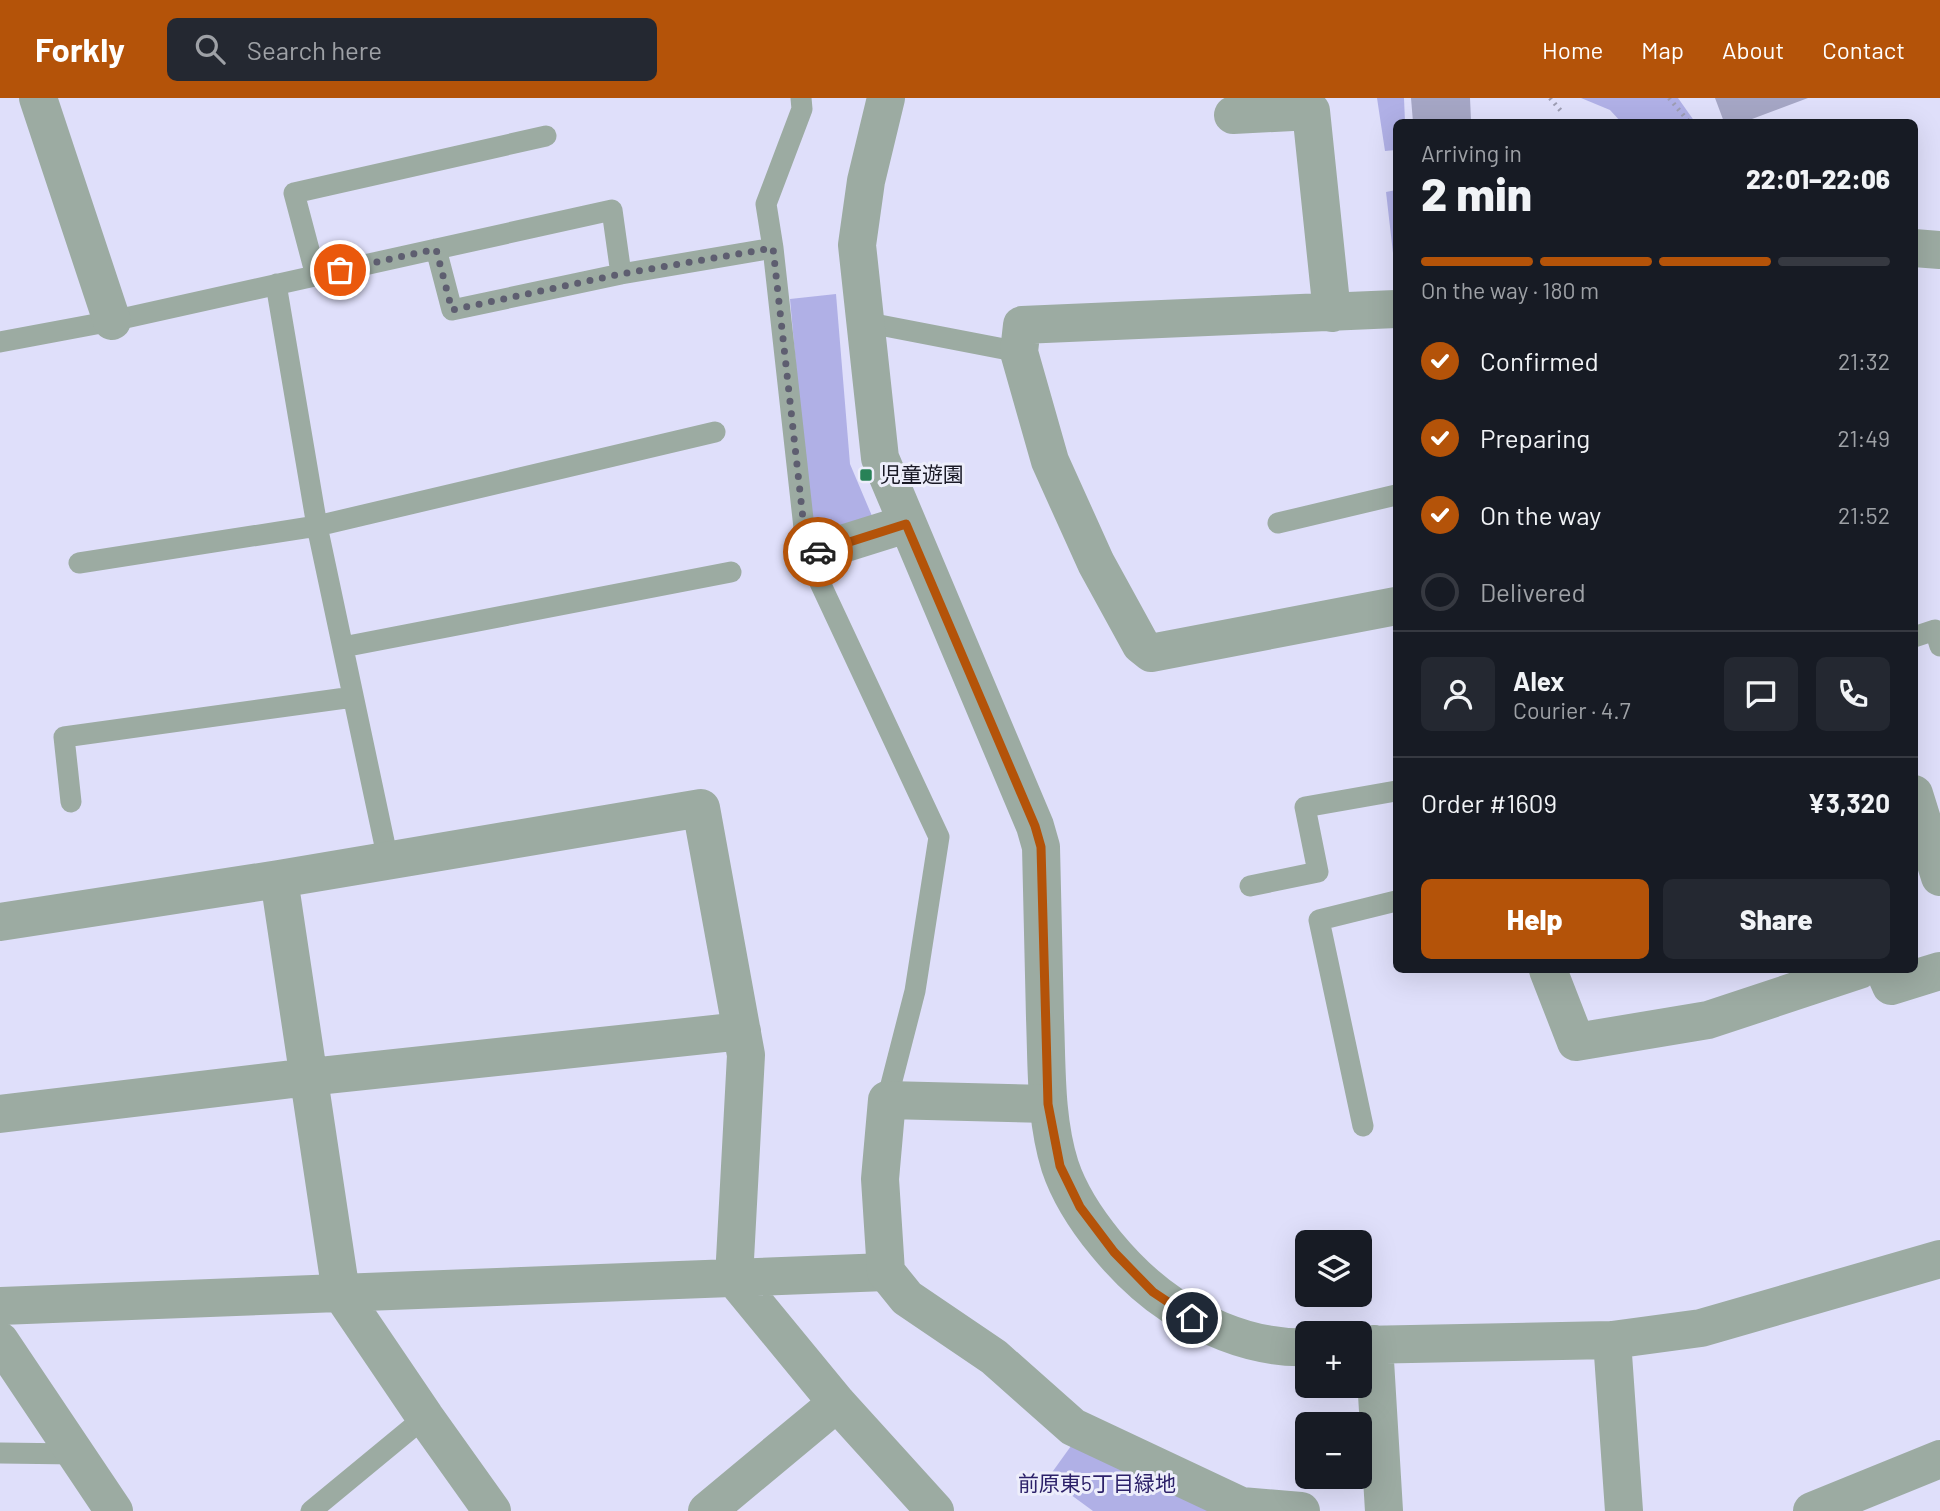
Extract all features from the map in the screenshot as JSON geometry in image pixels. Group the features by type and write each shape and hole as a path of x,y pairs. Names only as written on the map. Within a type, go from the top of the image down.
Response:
{"street":[{"path":"38,98 112,321"},
{"path":"886,98 859,219 857,245 880,458 1030,813 1041,847 1048,1104 1060,1166 1080,1207 1114,1252 1153,1292 1192,1318 1221,1333 1249,1340 1295,1346"},
{"path":"1233,115 1311,111 1332,313"},
{"path":"1918,248 1940,250"},
{"path":"1393,309 1022,325 1019,352 1050,461 1096,563 1141,645 1151,653 1393,607"},
{"path":"807,555 906,524"},
{"path":"1918,806 1939,868"},
{"path":"0,922 279,879 701,808 746,1055 734,1278 837,1403 935,1511"},
{"path":"279,879 341,1293 425,1418 492,1511"},
{"path":"1885,973 1891,986 1940,971"},
{"path":"1549,973 1576,1042 1708,1020 1850,973"},
{"path":"0,1114 309,1077 742,1031"},
{"path":"1048,1104 887,1100 880,1179 886,1272 907,1298 994,1357 1073,1427 1241,1506 1301,1511"},
{"path":"1372,1344 1612,1340 1701,1328 1940,1259"},
{"path":"0,1306 886,1272"},
{"path":"1612,1340 1624,1511"},
{"path":"0,1341 114,1511"},
{"path":"1372,1393 1384,1511"},
{"path":"707,1511 837,1403"},
{"path":"1812,1511 1940,1459"}],"lane":[{"path":"801,98 802,109 766,204 807,555 939,837 915,991 887,1100"},
{"path":"316,276 294,193 546,136"},
{"path":"0,342 112,321 612,210 621,274"},
{"path":"436,249 452,310 621,274 773,248"},
{"path":"276,284 317,526 388,860"},
{"path":"864,322 1019,352"},
{"path":"79,563 317,526 715,432"},
{"path":"1278,523 1393,496"},
{"path":"343,647 731,572"},
{"path":"1918,636 1935,630 1940,646"},
{"path":"71,802 64,737 354,697"},
{"path":"1250,886 1318,872 1305,807 1393,792"},
{"path":"1363,1126 1319,920 1393,902"},
{"path":"311,1511 425,1418"},
{"path":"0,1453 76,1454"}],"path":[{"path":"1550,98 1561,111"},
{"path":"1669,98 1686,119"}],"green space":[{"path":"1377,98 1404,98 1405,119 1393,119 1393,150 1385,151"},
{"path":"1581,98 1678,98 1693,119 1618,119 1610,110"},
{"path":"1393,191 1393,253 1386,192"},
{"path":"836,294 850,464 872,516 826,533 810,521 790,299"},
{"name":"前原東5丁目緑地","path":"1071,1446 1210,1511 1093,1511 1048,1478"}],"building":[{"path":"1411,98 1470,98 1471,119 1413,119"},
{"path":"1715,98 1808,98 1752,119 1723,119"}],"way so far":[{"path":"340,270 436,249 452,310 621,274 773,248 807,555 818,552"}],"place":[{"name":"児童遊園","path":"866,475"}],"route":[{"path":"818,552 906,524 1035,826 1041,847 1048,1104 1060,1166 1080,1207 1114,1252 1153,1292 1192,1318"}]}
